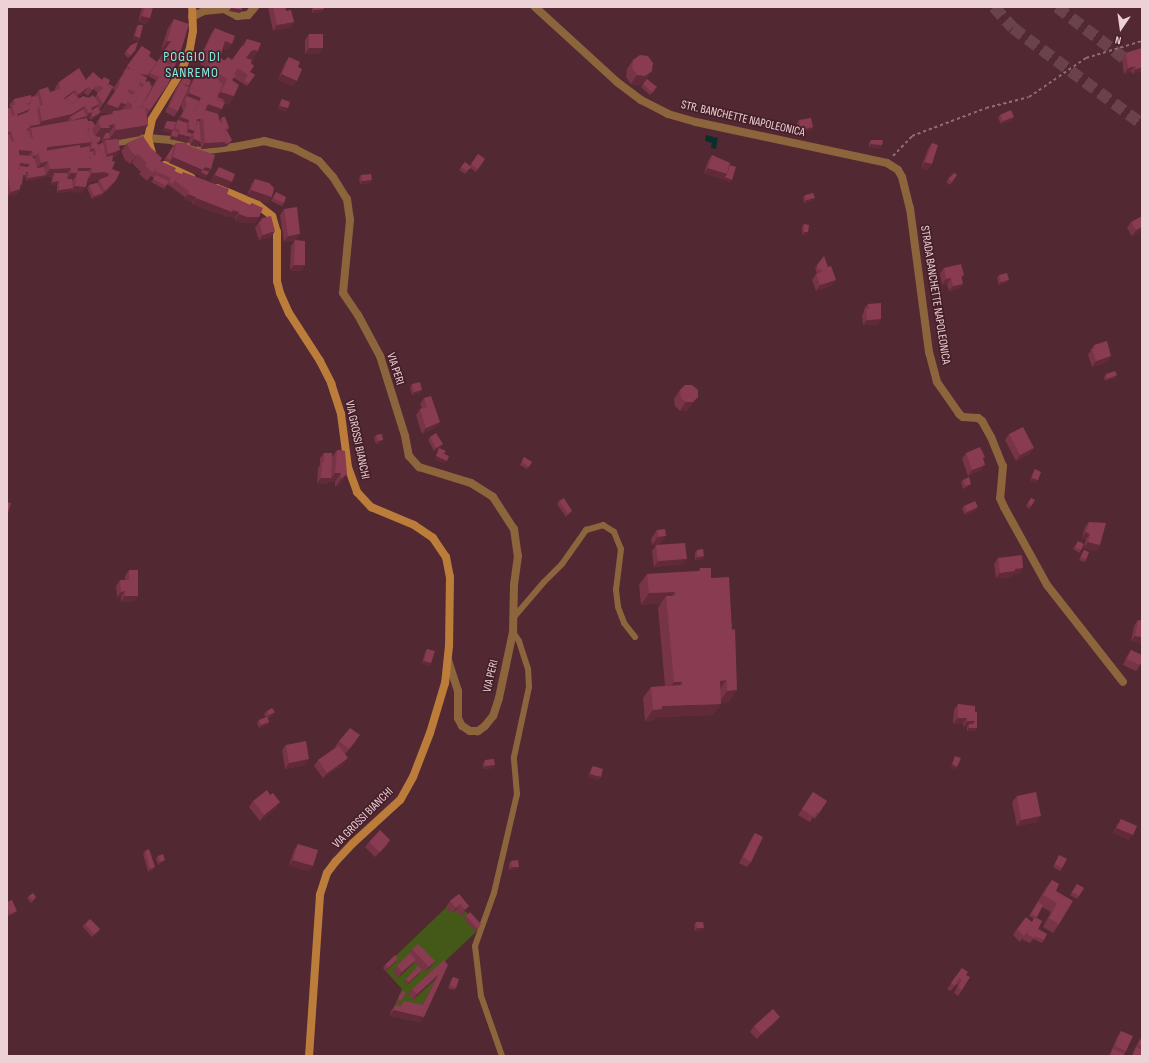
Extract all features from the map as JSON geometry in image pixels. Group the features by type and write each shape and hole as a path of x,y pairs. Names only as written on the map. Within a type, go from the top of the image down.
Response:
{"main road":[{"path":"148,138 149,118 182,70 190,48 192,7"},
{"name":"VIA GROSSI BIANCHI","path":"148,138 150,150 157,159 173,169 258,205 272,216 277,232 277,281 280,293 289,313 320,361 331,383 341,414 348,467 357,492 371,507 414,525 433,538 446,557 450,577 448,661 445,683 430,733 413,777 400,800 353,843 336,861 328,873 320,895 309,1056"}],"street":[{"path":"192,17 204,11 224,9 237,16 248,15 255,7"},
{"name":"STR. BANCHETTE NAPOLEONICA","path":"535,7 617,82 641,100 668,114 696,122 887,163"},
{"name":"VIA PERI","path":"97,146 102,143 148,138 171,140 200,151 264,141 294,149 319,160 333,177 347,199 350,220 343,293 358,315 380,356 405,436 409,456 419,467 471,483 493,497 514,528 518,556 513,632 499,698 493,716 485,726 478,730 470,731 462,726 458,718 458,691 448,661"},
{"name":"STRADA BANCHETTE NAPOLEONICA","path":"887,163 898,170 902,177 910,208 929,352 937,382 959,414 978,418 982,421 991,437 1003,466 1000,498 1004,507 1047,585 1123,682"}],"lane":[{"path":"514,617 544,582 562,564 586,530 603,525 614,532 621,549 616,590 618,607 624,623 635,637"},
{"path":"502,1056 481,996 475,946 494,893 516,794 514,757 528,687 528,675 519,642 513,632"}],"path":[{"path":"887,163 912,136 986,108 1029,97 1086,58 1142,41"}],"green space":[{"path":"455,899 480,928 440,966 420,1022 390,1016 402,989 383,968"}],"water":[{"path":"706,135 718,138 716,149 711,148 712,143 705,141"}],"building":[{"path":"145,7 153,7 150,18 142,16"},
{"path":"242,7 242,10 231,8"},
{"path":"273,7 285,7 286,11 291,10 294,22 277,25"},
{"path":"314,7 324,7 324,9 314,10"},
{"path":"174,19 189,24 179,57 172,53 169,57 163,53 171,41 167,41"},
{"path":"138,25 143,25 140,38 135,36"},
{"path":"215,28 235,36 232,44 225,41 220,57 225,60 214,73 207,68 211,62 204,59 208,51 205,49"},
{"path":"309,34 323,34 323,48 309,48"},
{"path":"247,39 261,43 258,51 251,51 246,58 252,60 251,63 254,66 248,75 238,68 234,74 232,80 239,85 234,96 221,92 227,79 215,71 228,57 232,60 242,46 244,47"},
{"path":"138,42 135,51 130,55 126,51 131,45"},
{"path":"142,46 151,52 149,56 157,62 148,75 140,74 127,66"},
{"path":"1142,48 1142,67 1136,69 1135,66 1128,68 1126,53"},
{"path":"640,55 648,56 653,63 652,71 645,76 637,75 632,68 633,60"},
{"path":"170,56 177,60 168,84 150,110 142,106 160,76 165,77 173,62 167,60"},
{"path":"289,57 300,62 298,67 302,69 297,81 282,74"},
{"path":"159,59 171,65 165,77 159,77 150,73"},
{"path":"79,68 86,80 89,76 97,84 92,90 88,87 79,94 75,90 64,98 70,105 83,96 89,98 93,95 99,104 91,108 93,112 89,113 85,106 72,114 42,121 39,106 43,105 39,90 48,87 50,92 60,89 59,82"},
{"path":"127,68 129,70 130,68 147,78 144,84 140,82 135,92 129,89 118,108 107,104 121,82 119,81"},
{"path":"202,69 219,80 207,74 197,91 191,88 189,91 195,77"},
{"path":"93,72 102,80 96,88 95,86 97,84 89,77"},
{"path":"250,72 255,75 249,83 244,81"},
{"path":"207,74 220,81 212,98 225,102 222,109 208,104 201,119 197,119 195,131 189,129 189,120 181,117 185,109 194,112 201,98 189,93 191,88 197,91"},
{"path":"104,77 110,80 108,86 112,89 103,104 97,94 103,88 98,85"},
{"path":"184,77 191,80 189,86 180,83"},
{"path":"647,79 657,87 652,92 643,84"},
{"path":"149,81 152,87 141,107 131,108 145,82"},
{"path":"219,82 223,84 217,97 224,100 223,101 212,98"},
{"path":"180,83 189,87 178,111 169,107"},
{"path":"109,84 114,87 112,89 108,86"},
{"path":"139,85 142,87 133,105 127,102 126,104 121,103 127,92 133,95"},
{"path":"73,93 79,98 70,105 65,99"},
{"path":"31,95 32,101 27,104 30,109 17,114 19,125 29,123 30,128 27,129 29,139 33,138 31,128 87,118 90,128 87,129 93,142 47,147 47,151 38,152 37,155 33,156 30,164 20,163 19,171 26,171 26,175 23,175 20,189 11,192 7,172 7,153 9,153 7,147 7,137 10,142 14,141 11,131 7,133 7,114 8,117 15,115 12,105 15,105 14,99","holes":["19,150 32,151 33,156 19,155"]},
{"path":"38,96 40,105 37,109 40,124 30,126 29,123 19,125 17,116 28,112 30,109 28,105 32,101 32,97"},
{"path":"187,96 199,101 194,112 185,109 183,112 187,105 185,99"},
{"path":"282,99 290,102 288,108 280,106"},
{"path":"97,107 101,112 93,117 91,114 93,112 92,110"},
{"path":"145,107 148,125 116,130 115,124 109,125 110,128 101,128 98,121 101,116 113,114 113,111"},
{"path":"10,108 12,116 8,117 7,109"},
{"path":"83,109 87,116 73,120 70,117"},
{"path":"205,110 218,114 220,123 215,123 214,118 203,118 201,121"},
{"path":"1011,110 1014,117 1003,121 1000,115"},
{"path":"222,117 225,117 229,128 225,129 226,142 205,143 203,118 214,118 215,123 222,122"},
{"path":"811,118 813,127 801,130 799,120"},
{"path":"178,120 187,123 187,132 192,134 195,131 197,121 199,121 201,142 194,139 194,136 192,135 191,137 179,134 180,130 175,128"},
{"path":"88,121 92,121 95,125 92,130 95,136 100,137 101,140 95,143 92,143 93,142 88,131 90,128"},
{"path":"167,121 176,122 173,130 165,128"},
{"path":"29,130 31,139 29,139 27,131"},
{"path":"173,130 178,133 177,137 172,136"},
{"path":"225,131 227,131 232,140 229,143 224,144 226,142"},
{"path":"106,133 109,133 110,138 104,139"},
{"path":"9,134 12,142 10,142 7,137"},
{"path":"143,136 151,148 162,158 153,173 145,166 147,163 138,154 136,156 131,151 127,143"},
{"path":"118,139 120,150 108,154 105,140"},
{"path":"871,140 883,140 882,145 871,144"},
{"path":"91,143 97,143 103,161 108,159 115,162 110,174 104,172 92,173 91,168 78,168 77,173 71,173 71,168 50,169 48,161 41,163 38,152 80,145 82,160 91,158 91,156 96,155 95,148 92,149"},
{"path":"103,143 106,157 113,155 112,161 108,159 103,161 98,145"},
{"path":"176,143 187,143 187,145 215,155 211,169 205,167 203,170 173,157"},
{"path":"932,143 938,145 932,164 925,162"},
{"path":"89,146 90,152 93,151 93,156 89,159 82,160 80,148"},
{"path":"174,146 171,160 166,158"},
{"path":"478,154 485,159 478,169 471,164"},
{"path":"712,155 730,163 727,174 708,168"},
{"path":"32,158 34,158 37,168 44,167 46,175 28,178 28,172 19,171 20,166 28,167"},
{"path":"160,161 176,168 171,178 155,171"},
{"path":"465,162 471,167 467,171 461,167"},
{"path":"730,165 736,167 732,180 725,177"},
{"path":"219,167 235,174 232,182 215,175"},
{"path":"112,169 120,172 116,180 108,176"},
{"path":"203,170 209,172 207,175 201,172"},
{"path":"78,171 89,171 90,176 86,187 75,186"},
{"path":"174,171 181,174 178,180 176,179 172,184 169,181"},
{"path":"183,172 229,189 227,194 251,206 252,203 263,208 259,217 247,217 239,214 239,212 233,210 232,212 188,194 189,191 175,181 176,179 178,180"},
{"path":"54,173 67,173 67,179 72,179 73,188 59,190 59,181 53,182"},
{"path":"954,173 957,175 952,182 948,179"},
{"path":"371,174 372,180 362,181 361,175"},
{"path":"156,175 169,181 166,186 153,179"},
{"path":"108,176 116,180 105,191 99,180"},
{"path":"255,179 269,183 274,188 272,197 251,190"},
{"path":"97,183 103,193 94,196 89,185"},
{"path":"276,192 286,197 284,203 273,198"},
{"path":"813,193 815,198 806,200 805,195"},
{"path":"297,207 300,234 288,236 284,209"},
{"path":"271,216 275,231 263,235 259,222 262,221 262,218"},
{"path":"1142,216 1142,227 1136,230 1131,222"},
{"path":"804,224 809,225 808,232 804,232"},
{"path":"295,240 305,241 305,265 294,265"},
{"path":"824,256 828,267 819,271 817,265"},
{"path":"961,264 964,275 961,275 963,284 953,286 951,278 946,279 944,268"},
{"path":"831,266 836,280 820,285 816,274 822,272 821,269"},
{"path":"1007,273 1009,280 1001,282 999,275"},
{"path":"881,303 881,319 867,320 866,309 869,309 868,304"},
{"path":"1107,341 1111,356 1096,361 1092,349 1095,348 1094,345"},
{"path":"1115,371 1117,375 1107,379 1106,374"},
{"path":"420,382 422,390 414,392 412,384"},
{"path":"685,385 692,385 698,390 698,397 693,402 686,402 681,398 680,390"},
{"path":"431,396 440,422 426,428 420,409 427,407 424,398"},
{"path":"1023,427 1034,448 1020,455 1009,434"},
{"path":"436,433 443,444 436,448 430,437"},
{"path":"382,434 383,440 378,441 376,435"},
{"path":"980,447 985,457 983,458 985,465 972,470 966,453"},
{"path":"439,448 446,451 444,454 449,456 447,461 436,456"},
{"path":"337,450 345,451 347,474 341,479 341,473 335,473"},
{"path":"324,453 332,453 331,478 321,478"},
{"path":"524,457 532,462 529,467 522,462"},
{"path":"1035,469 1041,472 1038,480 1032,478"},
{"path":"969,477 971,484 966,486 963,480"},
{"path":"564,498 572,511 568,514 559,501"},
{"path":"1031,498 1035,500 1031,506 1028,503"},
{"path":"975,501 978,507 967,512 964,506"},
{"path":"7,502 11,503 7,516"},
{"path":"1089,522 1106,523 1100,545 1088,542 1090,534 1086,532"},
{"path":"665,529 666,536 658,537 657,530"},
{"path":"1078,541 1084,544 1081,550 1075,547"},
{"path":"685,543 687,559 658,561 656,545"},
{"path":"703,549 704,556 697,557 697,550"},
{"path":"1084,550 1089,552 1086,560 1081,557"},
{"path":"1022,555 1023,568 1015,569 1015,571 1000,573 998,558"},
{"path":"700,568 711,568 711,578 729,577 732,630 735,629 737,690 727,691 726,680 720,681 721,704 662,706 662,709 653,710 651,687 683,685 682,682 674,682 666,596 675,596 675,592 649,593 647,574 700,571"},
{"path":"129,570 138,570 138,596 125,596 125,591 121,592 120,580 129,580"},
{"path":"1138,620 1142,621 1142,637 1135,636"},
{"path":"427,649 435,651 431,663 424,661"},
{"path":"1131,650 1142,655 1142,662 1140,665 1127,659"},
{"path":"958,704 975,706 975,721 967,721 967,718 958,718"},
{"path":"272,708 275,712 269,715 267,711"},
{"path":"975,712 977,712 977,728 969,728 969,724 973,724 975,721"},
{"path":"267,717 269,722 261,725 259,720"},
{"path":"350,728 360,735 349,749 339,741"},
{"path":"306,741 309,759 289,763 286,745"},
{"path":"339,746 348,758 327,773 318,760"},
{"path":"955,756 961,758 957,767 952,764"},
{"path":"494,759 495,765 485,766 485,760"},
{"path":"593,766 603,769 601,777 590,774"},
{"path":"267,790 270,795 273,793 280,802 264,815 253,801"},
{"path":"813,792 827,801 819,813 817,812 814,817 802,809"},
{"path":"1036,792 1041,816 1021,820 1017,796"},
{"path":"1121,819 1137,826 1133,835 1117,828"},
{"path":"380,830 390,840 380,852 369,842"},
{"path":"755,833 763,837 751,862 743,857"},
{"path":"298,844 318,850 313,866 293,860"},
{"path":"149,849 155,867 150,869 145,851"},
{"path":"163,854 165,860 160,862 158,856"},
{"path":"1059,855 1067,859 1062,868 1055,864"},
{"path":"518,860 519,867 512,867 511,861"},
{"path":"1052,880 1059,884 1056,891 1073,901 1059,924 1049,918 1057,903 1043,895"},
{"path":"1077,884 1084,888 1079,896 1072,892"},
{"path":"33,893 36,897 33,900 29,896"},
{"path":"459,894 469,906 465,910 460,904 456,908 450,901"},
{"path":"12,900 17,911 10,914 7,902"},
{"path":"1038,902 1043,905 1037,917 1031,914"},
{"path":"470,912 481,924 477,928 466,916"},
{"path":"1026,917 1032,922 1035,917 1042,921 1034,938 1027,934 1028,930 1024,936 1017,929"},
{"path":"90,919 100,929 94,934 85,924"},
{"path":"696,922 703,922 704,928 697,928"},
{"path":"1038,929 1047,934 1044,940 1035,936"},
{"path":"418,944 435,961 429,967 412,949"},
{"path":"410,953 416,960 402,972 397,966"},
{"path":"395,955 398,959 388,968 385,965"},
{"path":"444,960 448,965 424,1017 394,1010 395,1005 401,1006 404,1001 423,1005 439,974 417,994 412,989"},
{"path":"418,966 422,970 409,982 406,979"},
{"path":"962,968 968,972 966,975 970,977 962,990 958,987 962,980 959,978 955,986 951,983"},
{"path":"453,977 459,979 456,988 450,985"},
{"path":"402,991 406,992 401,1001 398,999"},
{"path":"773,1009 780,1017 761,1034 754,1026"},
{"path":"1121,1031 1133,1036 1126,1051 1115,1046"},
{"path":"1142,1037 1142,1046 1138,1044"},
{"path":"1136,1047 1142,1050 1142,1056 1133,1056"},
{"path":"1113,1049 1124,1054 1123,1056 1110,1056"}],"tunnel":[{"path":"994,7 1013,28 1142,124"},
{"path":"1057,7 1142,72"}],"district":[{"name":"POGGIO DI SANREMO","path":"192,66"}]}
